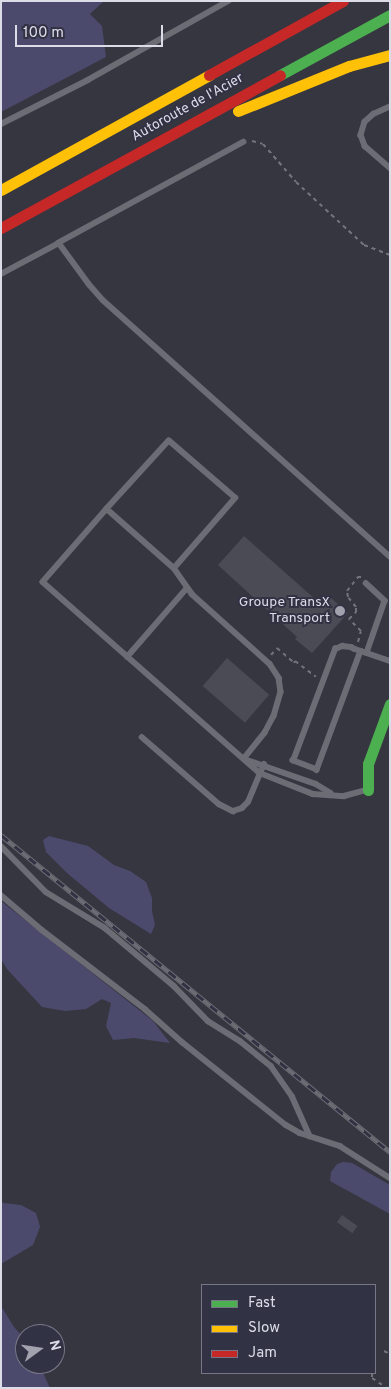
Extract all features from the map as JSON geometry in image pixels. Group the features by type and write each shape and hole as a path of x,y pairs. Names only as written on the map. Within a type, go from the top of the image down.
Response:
{"main road":[{"name":"Autoroute de l'Acier","path":"1,190 343,1"},
{"name":"Autoroute de l'Acier","path":"1,228 390,15"},
{"path":"156,142 349,66 390,55"},
{"path":"368,790 367,771 387,721 390,705"}],"lane":[{"path":"1,124 88,80 228,1"},
{"path":"390,107 374,114 365,122 361,135 366,146 390,168"},
{"path":"1,274 244,142"},
{"path":"59,243 103,300 390,557"},
{"path":"174,568 235,498 169,441 43,582 260,773 313,794 351,795 368,790"},
{"path":"107,509 174,568 187,588 266,661 279,678 281,684 279,701 274,716 266,733 244,759"},
{"path":"365,581 385,601 364,652 317,770 293,761 333,652 342,646 364,652 390,661"},
{"path":"127,657 187,588"},
{"path":"142,737 229,810 237,810 245,806 264,764"},
{"path":"244,759 264,764 316,784 333,795"},
{"path":"1,846 46,892 105,928 180,992 208,1021 240,1041 271,1066 292,1096 310,1136"},
{"path":"1,895 42,930 145,1009 182,1042 286,1124 310,1136 340,1146 390,1178"}],"path":[{"path":"244,142 256,141 263,144 296,182 364,245 390,255"},
{"path":"349,619 357,610 355,604 348,597 348,589 358,577 365,581"},
{"path":"345,616 361,631 357,645"},
{"path":"266,661 277,648 310,674"},
{"path":"384,1352 390,1354"},
{"path":"372,1374 372,1378 387,1388"}],"shaded area":[{"path":"1,1 104,1 90,14 102,26 106,57 1,112"},
{"path":"49,836 88,846 114,865 130,871 146,882 152,898 155,925 151,934 109,908 67,873 46,852 43,840"},
{"path":"1,901 153,1021 170,1043 134,1038 113,1040 106,1026 111,1003 102,999 86,1009 65,1011 42,1007 7,969 1,959"},
{"path":"343,1162 352,1163 390,1185 390,1214 330,1181 331,1172 337,1164"},
{"path":"1,1200 3,1203 21,1205 36,1213 40,1227 33,1245 1,1264"},
{"path":"1,1306 15,1328 15,1374 44,1374 50,1388 1,1388"}],"building":[{"path":"244,536 324,607 331,598 348,613 312,653 218,565"},
{"path":"227,658 269,695 245,723 203,686"},
{"path":"342,1215 358,1226 352,1233 337,1222"}],"railway":[{"path":"1,835 390,1152"}],"traffic: fast":[{"path":"280,75 390,15"},
{"path":"368,790 368,764 390,704"}],"traffic: slow":[{"path":"238,111 349,66 390,55"},
{"path":"1,190 209,75"}],"traffic: jam":[{"path":"209,75 343,1"},
{"path":"1,228 280,75"}],"place":[{"name":"Groupe TransX Transport","path":"340,611"}]}
